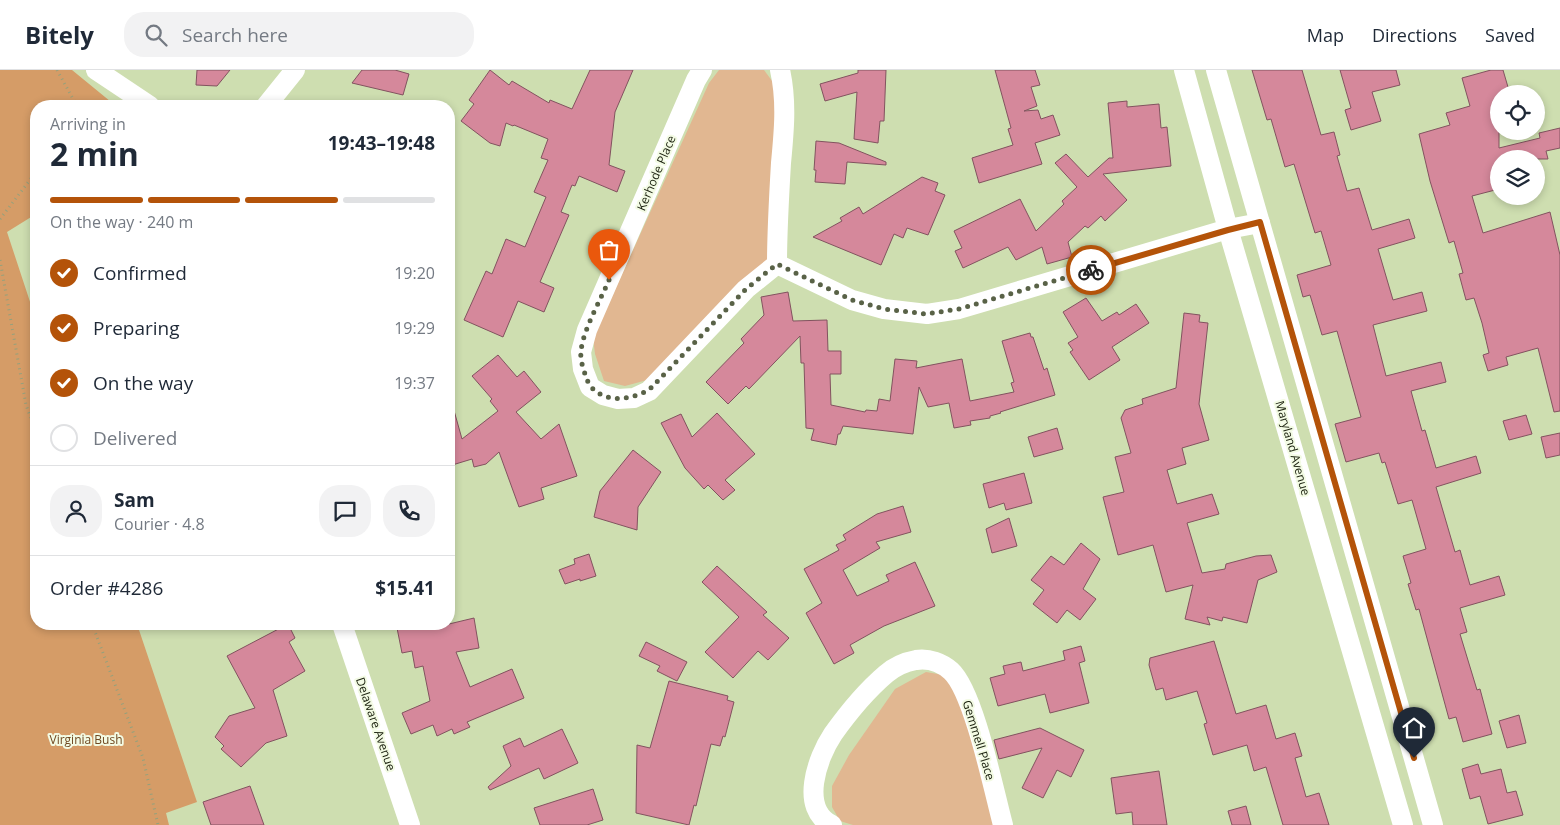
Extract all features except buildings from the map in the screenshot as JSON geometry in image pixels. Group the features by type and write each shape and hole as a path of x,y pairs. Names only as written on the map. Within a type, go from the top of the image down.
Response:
{"street":[{"path":"96,70 141,100"},
{"path":"271,100 295,70"},
{"name":"Kerhode Place","path":"702,70 587,330 581,352 583,369 590,387 603,395 618,399 634,398 649,390 746,289 777,264"},
{"path":"780,70 784,88 785,112 777,230 777,264 852,300 884,309 926,314 959,309 1260,222"},
{"name":"Maryland Avenue","path":"1184,70 1228,230 1403,825"},
{"path":"1216,70 1433,825"},
{"name":"Delaware Avenue","path":"344,630 410,825"},
{"name":"Gemmell Place","path":"832,825 824,821 817,812 813,800 818,766 832,736 857,702 886,674 901,664 917,659 932,660 952,672 966,696 1003,825"}],"path":[{"path":"57,70 74,100"},
{"path":"0,219 30,180"},
{"path":"0,260 26,405 30,416"},
{"path":"94,630 143,758 158,825"}],"shaded area":[{"path":"719,70 764,70 778,89 769,260 651,379 625,386 604,381 595,354 593,338 709,83"},
{"path":"926,672 956,677 996,825 853,825 840,821 832,807 832,786 849,755 895,689"}],"green space":[{"name":"Virginia Bush","path":"0,70 72,70 109,100 30,100 30,218 7,232 30,302 30,630 139,630 197,802 166,813 169,825 0,825"}],"way so far":[{"path":"609,280 587,330 581,352 583,369 590,387 603,395 618,399 634,398 649,390 746,289 777,264 852,300 884,309 926,314 959,309 1091,270"}],"route":[{"path":"1091,270 1260,222 1414,758"}]}
